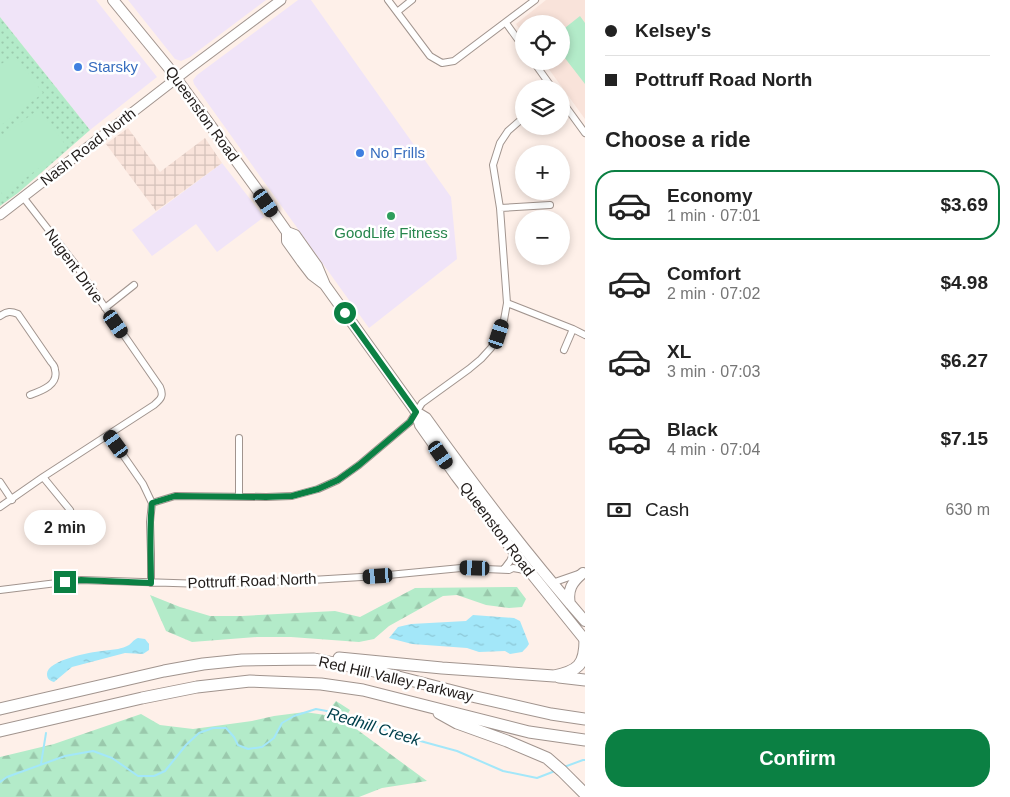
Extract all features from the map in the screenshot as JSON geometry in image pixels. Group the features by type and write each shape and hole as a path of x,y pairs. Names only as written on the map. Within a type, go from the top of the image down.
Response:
{"highway":[{"path":"554,676 570,672 580,664 585,652 585,640"},
{"path":"314,660 342,658 585,680"},
{"name":"Red Hill Valley Parkway","path":"0,709 203,664 242,660 314,660 379,672 551,714 585,719"},
{"name":"Red Hill Valley Parkway","path":"0,731 142,698 197,687 250,681 322,684 364,690 529,732 585,740"},
{"path":"427,706 457,723 547,758 577,784 585,794"}],"main road":[{"name":"Queenston Road","path":"113,0 168,67 287,232 287,241 312,275 325,285 416,412 420,425 456,476 529,572 585,640"},
{"name":"Nash Road North","path":"0,215 281,0"},
{"name":"Queenston Road","path":"416,412 426,418 518,542 585,621"},
{"path":"570,604 568,596 570,588 575,580 584,573"}],"street":[{"path":"388,0 430,56 442,63 454,61 535,0"},
{"path":"397,12 412,0"},
{"path":"506,23 515,36"},
{"path":"570,112 585,133"},
{"path":"152,503 175,496 292,496 318,489 338,480 410,422 422,403 469,370 492,348 504,320 507,303 500,208 493,165 500,143 515,125"},
{"name":"Nugent Drive","path":"0,508 43,477 160,400 162,393 160,387 75,264 23,197"},
{"path":"500,208 550,205"},
{"path":"105,308 134,285"},
{"path":"507,303 581,331 564,350"},
{"path":"0,316 11,311 18,314 56,370 55,378 51,384 43,390 30,395"},
{"path":"109,435 138,476 152,503 150,522 151,583"},
{"path":"239,438 239,496"},
{"path":"43,477 70,510"},
{"path":"0,482 12,500"},
{"path":"504,570 514,552"},
{"name":"Pottruff Road North","path":"0,590 81,580 204,584 295,582 461,568 504,570 513,568 529,572"},
{"path":"552,583 584,573"}],"shaded area":[{"path":"0,0 96,0 157,77 90,130 0,17"},
{"path":"128,0 266,0 190,57 181,61 175,59"},
{"path":"298,0 311,0 451,197 457,259 369,328 193,80 197,75"},
{"path":"546,0 585,0 585,119 570,98 570,80 557,80 550,70 570,70 570,15 527,15"},
{"path":"128,128 160,172 205,138 222,163 156,211 106,144"},
{"path":"222,163 264,217 217,252 196,224 152,256 132,230"}],"green space":[{"path":"580,16 585,23 585,84 570,65 570,24"},
{"path":"0,17 90,130 18,193 0,206"},
{"path":"14,55 43,93 0,126 0,65"},
{"path":"39,109 67,147 3,195 0,191 0,138"},
{"path":"517,587 526,599 522,607 509,608 486,605 457,595 443,596 389,626 374,639 359,642 291,637 257,637 192,642 166,631 150,595 210,616 335,611 360,617 415,588"},
{"path":"336,701 350,710 344,720 427,781 382,788 359,797 0,797 0,757 54,744 141,714 160,725 193,729 305,712 325,715"}],"water":[{"path":"473,615 514,618 520,621 529,644 522,652 510,654 505,651 479,652 467,648 412,644 389,638 398,627 411,624 466,621"},
{"path":"138,638 145,639 149,644 149,650 143,654 125,653 72,667 54,682 48,677 49,669 62,661 89,653 122,648"}],"waterway":[{"name":"Redhill Creek","path":"0,782 7,777 65,756 93,751 112,758 138,776 154,776 165,771 186,745 199,733 213,728 226,728 238,745 248,749 262,747 274,738 282,723 294,716 316,709 343,716 359,725 380,727 391,733 457,751 503,771 537,778 555,771"},
{"path":"41,764 46,733"},
{"name":"Redhill Creek","path":"564,767 585,760"}],"place":[{"name":"Starsky","path":"78,67"},
{"name":"No Frills","path":"360,153"},
{"name":"GoodLife Fitness","path":"391,216"}],"route":[{"path":"65,582 81,580 151,583 150,522 152,503 175,496 292,496 318,489 338,480 359,465 410,422 416,412 345,313"}]}
